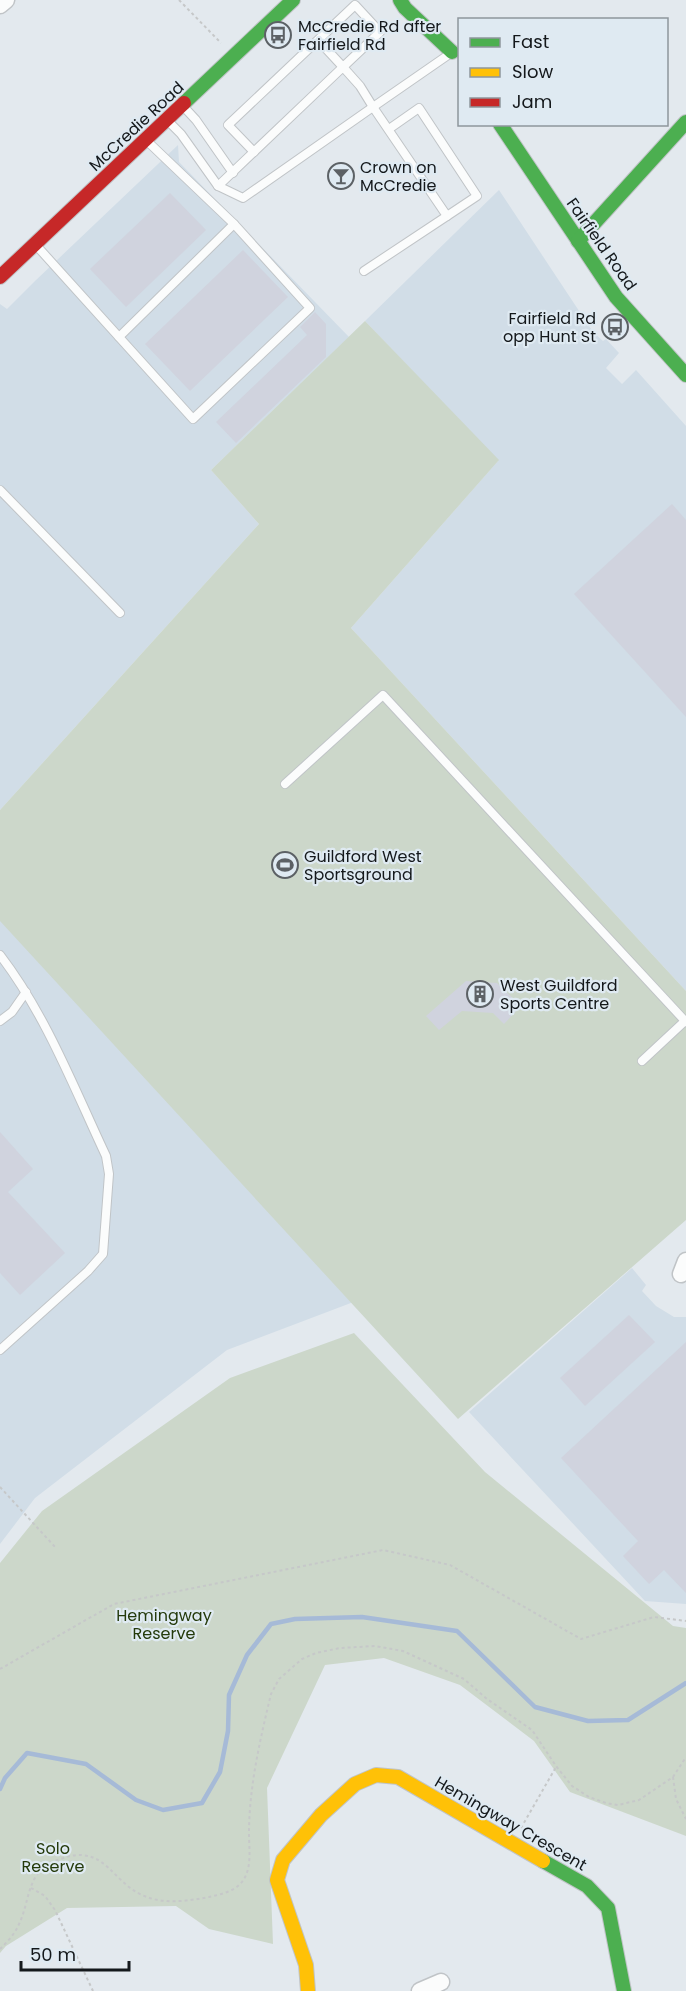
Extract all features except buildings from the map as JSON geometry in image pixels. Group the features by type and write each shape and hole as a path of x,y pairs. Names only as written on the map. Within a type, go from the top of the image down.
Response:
{"street":[{"path":"0,5 6,0"},
{"name":"McCredie Road","path":"0,277 293,0"},
{"path":"400,0 405,8 456,58"},
{"path":"426,9 456,58"},
{"path":"578,241 686,122"},
{"name":"Fairfield Road","path":"501,126 616,297 686,375"},
{"name":"Hemingway Crescent","path":"308,1991 306,1965 277,1880 283,1860 321,1815 355,1784 376,1775 398,1777 587,1886 608,1908 624,1991"},
{"path":"420,1991 441,1982"}],"lane":[{"path":"218,186 233,172 254,152 343,67 380,32 355,5 228,125 254,152"},
{"path":"318,40 360,86 447,216"},
{"path":"168,120 181,134 218,186 243,198 373,107 456,58"},
{"path":"183,106 196,120 233,172"},
{"path":"364,271 477,196 419,108 388,129"},
{"path":"35,244 193,419 310,308 234,224 144,139"},
{"path":"119,337 234,224"},
{"path":"0,490 120,613"},
{"path":"285,784 382,695 685,1021 642,1061"},
{"path":"0,955 19,980 44,1025 106,1156 109,1174 104,1254 0,1350"},
{"path":"0,1021 12,1012 26,992"}],"path":[{"path":"179,0 221,43"},
{"path":"0,1487 56,1548"},
{"path":"0,1669 114,1604 383,1550 450,1565 581,1639 654,1617 686,1621"},
{"path":"0,1949 20,1924 30,1887 36,1876 48,1864 66,1857 82,1854 99,1859 117,1877 143,1896 158,1900 186,1902 225,1894 236,1886 244,1878 248,1867 250,1799 271,1694 279,1679 290,1668 316,1653 340,1648 375,1646 403,1651 464,1679 487,1699 532,1730 556,1767 572,1786 588,1797 606,1803 618,1805 639,1800 672,1777 686,1757"},
{"path":"513,1843 556,1767"},
{"path":"672,1777 676,1798 686,1819"},
{"path":"30,1887 45,1896 56,1910 93,1991"}],"shaded area":[{"path":"178,145 179,162 349,337 211,470 259,524 0,810 0,304 7,309"},
{"path":"499,190 593,332 603,341 606,339 619,353 606,368 622,384 636,370 686,426 686,991 351,628 498,461 365,321"},
{"path":"0,918 364,1298 227,1350 35,1498 0,1544"},
{"path":"632,1268 646,1285 642,1291 656,1306 674,1317 686,1317 686,1604 645,1601 469,1412"}],"green space":[{"name":"Guildford West Sportsground","path":"365,321 499,460 351,628 686,991 686,1220 458,1419 0,921 0,810 259,524 211,470"},
{"name":"Hemingway Reserve","path":"354,1333 485,1472 673,1626 686,1628 686,1836 570,1792 534,1741 460,1685 384,1658 325,1665 267,1788 273,1944 209,1929 176,1906 67,1908 6,1946 0,1953 0,1563 42,1511 230,1378"}],"waterway":[{"path":"0,1789 5,1778 27,1753 86,1764 136,1800 163,1810 202,1803 220,1772 228,1731 229,1695 247,1655 271,1624 295,1619 362,1617 457,1631 535,1707 588,1721 628,1720 686,1683"}],"traffic: fast":[{"path":"184,103 293,0"},
{"path":"400,0 405,8 452,52"},
{"path":"578,241 686,122"},
{"path":"501,126 616,297 686,375"},
{"path":"543,1861 587,1886 608,1908 624,1991"}],"traffic: slow":[{"path":"308,1991 306,1965 277,1880 283,1860 321,1815 355,1784 376,1775 398,1777 543,1861"}],"traffic: jam":[{"path":"0,277 184,103"}],"place":[{"name":"McCredie Rd after Fairfield Rd","path":"278,35"},
{"name":"Crown on McCredie","path":"341,176"},
{"name":"Fairfield Rd opp Hunt St","path":"615,327"},
{"name":"Guildford West Sportsground","path":"285,865"},
{"name":"West Guildford Sports Centre","path":"480,994"}],"park label":[{"name":"Solo Reserve","path":"53,1857"}]}
